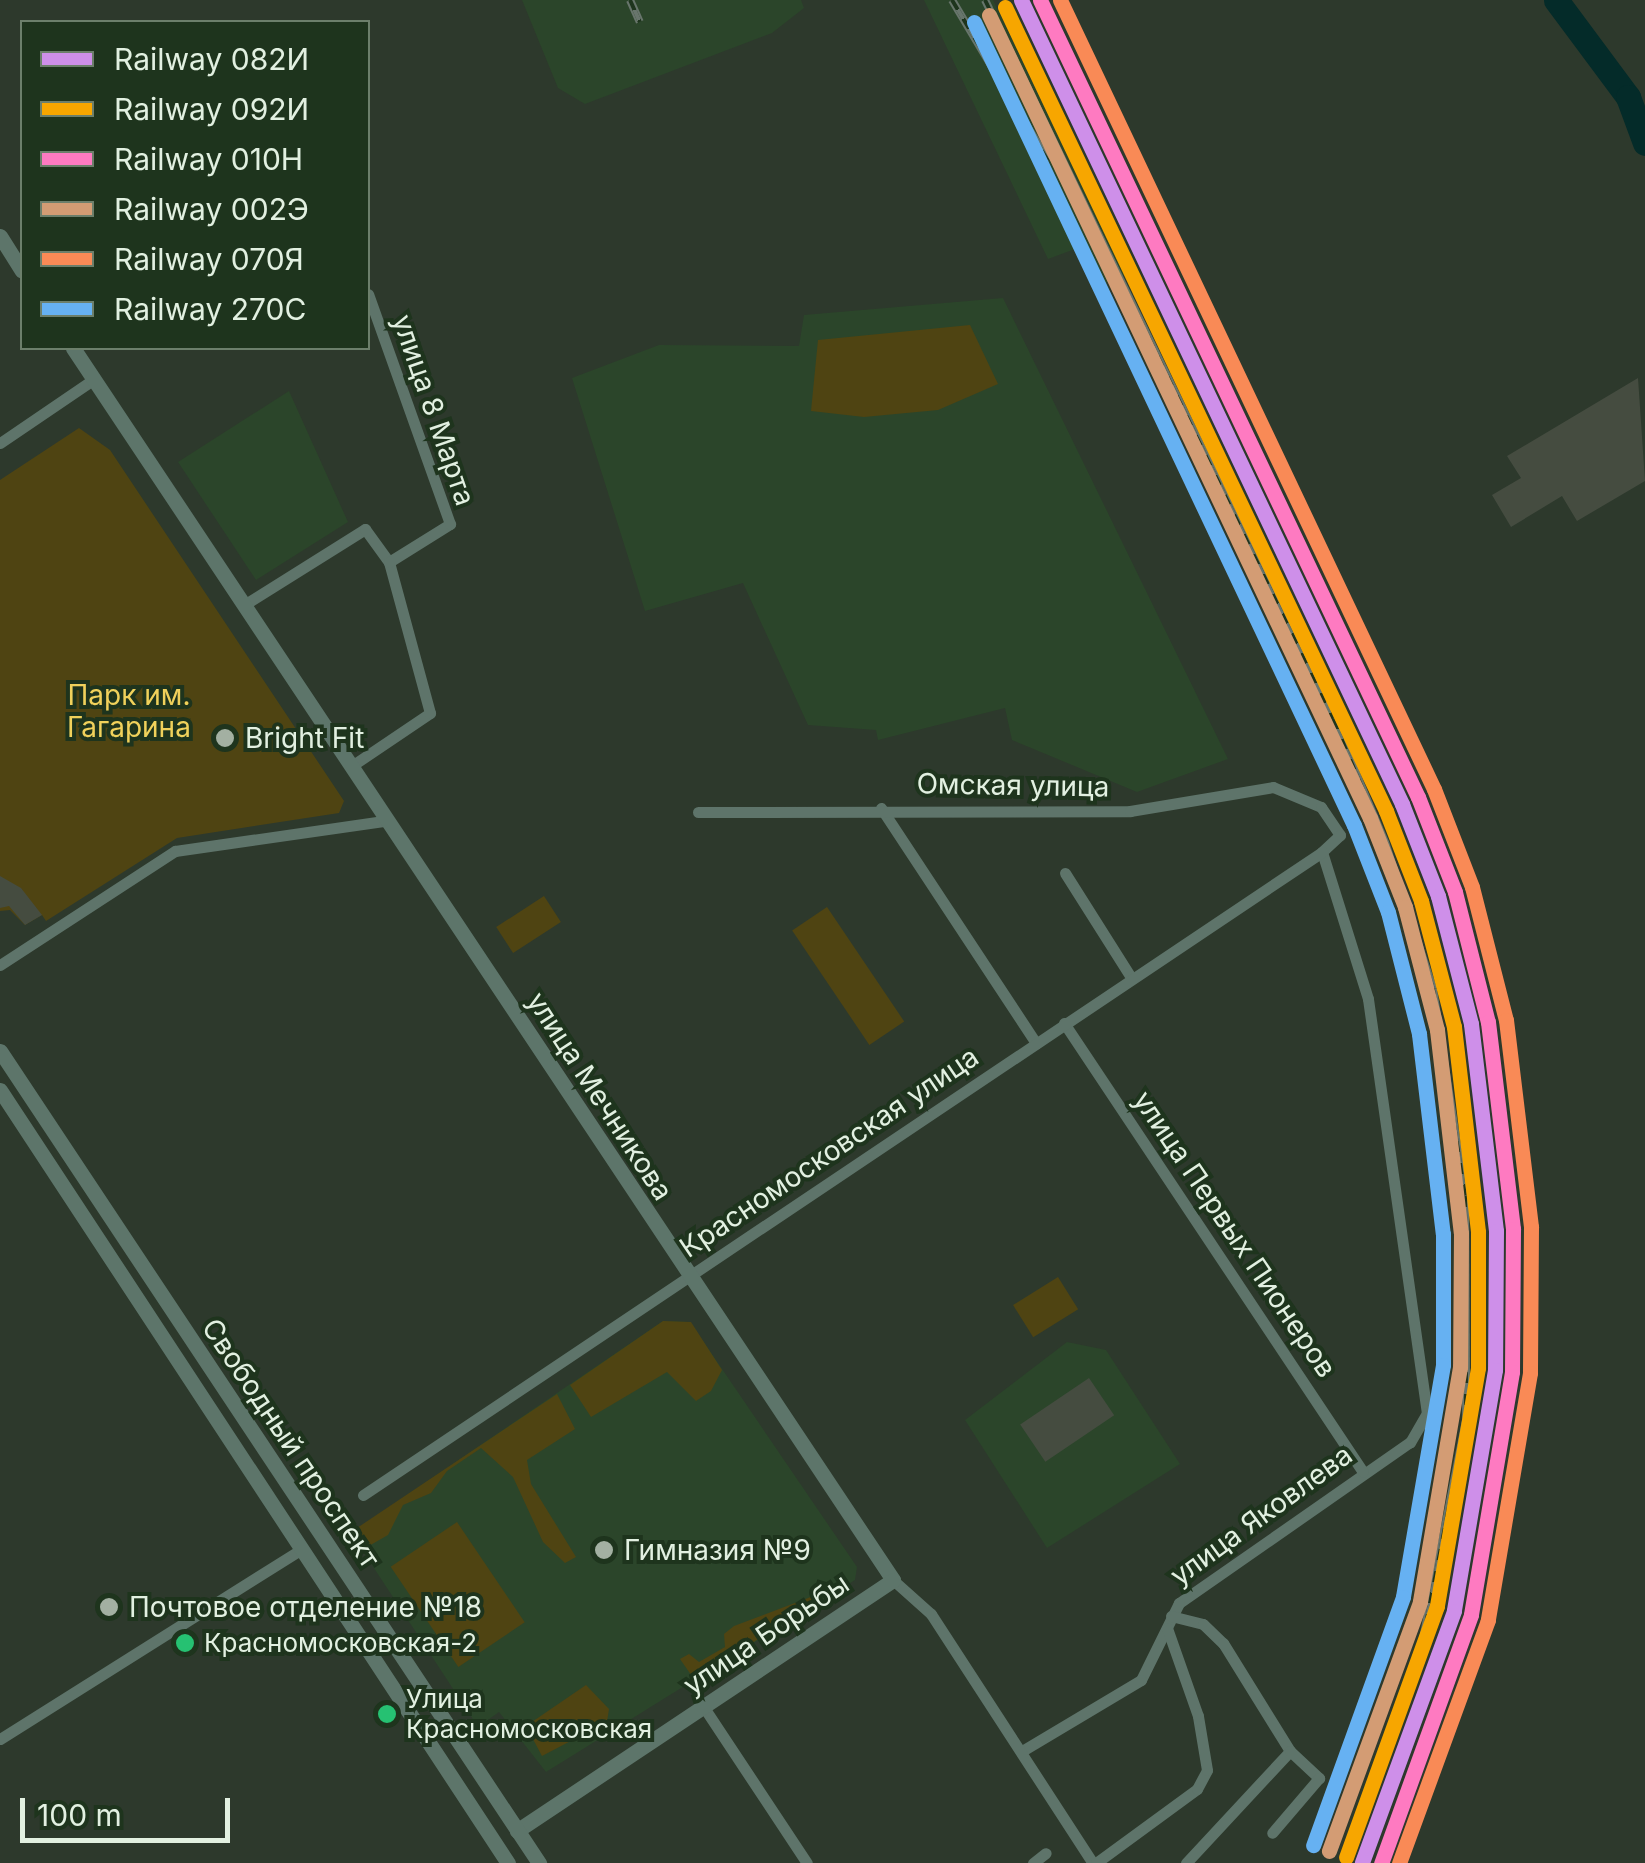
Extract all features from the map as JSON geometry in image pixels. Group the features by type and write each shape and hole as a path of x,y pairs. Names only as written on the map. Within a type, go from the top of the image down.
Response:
{"street":[{"path":"0,236 20,268"},
{"name":"улица 8 Марта","path":"370,300 450,524 389,562"},
{"name":"улица Мечникова","path":"75,350 688,1277 893,1580 931,1614 1095,1863"},
{"path":"0,443 94,379"},
{"path":"244,605 365,528 389,562 430,713 353,765"},
{"name":"Омская улица","path":"698,812 881,808 1130,812 1274,787 1321,807 1340,836 1322,852"},
{"path":"881,808 1036,1043"},
{"path":"0,965 175,851 389,820"},
{"name":"Красномосковская улица","path":"363,1495 1322,852"},
{"name":"улица Яковлева","path":"1022,1751 1142,1680 1169,1622 1187,1596 1410,1442 1427,1414 1398,1179 1368,999 1322,852"},
{"path":"1065,873 1132,979"},
{"name":"улица Первых Пионеров","path":"1064,1023 1363,1472"},
{"name":"Свободный проспект","path":"0,1052 539,1863"},
{"name":"Свободный проспект","path":"0,1090 508,1863"},
{"path":"0,1739 324,1538"},
{"name":"улица Борьбы","path":"518,1831 893,1580"},
{"path":"1095,1863 1197,1789 1205,1749 1169,1622 1203,1624 1223,1643 1290,1750 1319,1778 1272,1833"},
{"path":"704,1706 807,1863"},
{"path":"1186,1863 1290,1750"},
{"path":"1033,1863 1046,1853"}],"shaded area":[{"path":"522,0 801,0 804,8 772,33 585,104 558,88"},
{"path":"924,0 993,0 1125,275 1094,288 1075,249 1048,259"},
{"path":"1003,298 1228,759 1137,792 1012,740 1005,708 878,740 876,730 808,725 743,583 645,611 572,378 659,345 799,346 804,315"},
{"path":"289,391 348,522 256,580 178,462"},
{"name":"Гимназия №9","path":"663,1321 690,1322 857,1567 855,1580 546,1772 499,1712 478,1727 351,1533"},
{"path":"1067,1342 1106,1350 1180,1464 1047,1548 965,1420"}],"green space":[{"path":"970,325 998,384 938,410 864,417 811,411 818,340"},
{"name":"Парк им. Гагарина","path":"79,428 110,450 344,801 339,813 177,838 46,921 42,915 25,925 10,910 0,911 0,480"},
{"path":"544,896 561,922 513,953 496,927"},
{"path":"827,907 904,1021 869,1045 792,930"},
{"path":"1058,1277 1078,1309 1033,1337 1013,1305"},
{"path":"663,1321 691,1322 722,1370 711,1391 696,1401 667,1372 591,1417 570,1385"},
{"path":"557,1394 575,1429 527,1460 531,1484 576,1557 565,1563 543,1542 513,1477 481,1448 447,1471 431,1493 403,1505 388,1535 367,1547 357,1528"},
{"path":"457,1522 525,1622 458,1667 391,1567"},
{"path":"829,1590 696,1682 680,1659 689,1654 699,1662 725,1647 724,1634 734,1626"},
{"path":"586,1685 609,1709 607,1722 542,1756 526,1726"}],"building":[{"path":"1638,378 1645,481 1577,521 1562,496 1511,527 1492,495 1521,478 1507,456"},
{"path":"0,876 21,888 42,915 25,925 9,906 0,908"},
{"path":"1089,1378 1114,1415 1045,1462 1020,1424"}],"waterway":[{"path":"1556,0 1628,97 1645,143"}],"railway":[{"path":"630,0 640,22"},
{"path":"952,0 1048,161"},
{"path":"985,0 1333,719 1385,842 1433,989 1465,1196 1466,1420 1421,1649 1345,1863"}],"rail line":[{"name":"082И","path":"1021,0 1402,804 1438,896 1471,1024 1496,1231 1495,1370 1454,1611 1362,1863"},
{"name":"010Н","path":"1040,0 1418,797 1455,892 1488,1022 1513,1229 1512,1372 1471,1615 1381,1863"},
{"name":"070Я","path":"1060,0 1434,789 1472,887 1506,1020 1531,1227 1530,1373 1488,1620 1399,1863"},
{"name":"092И","path":"1005,7 1386,811 1421,901 1454,1027 1478,1232 1478,1368 1437,1606 1346,1857"},
{"name":"002Э","path":"989,15 1370,818 1405,907 1437,1030 1461,1233 1460,1367 1420,1602 1329,1851"},
{"name":"270С","path":"974,22 1354,825 1388,912 1419,1034 1443,1234 1443,1365 1403,1597 1313,1845"}],"place":[{"name":"Bright Fit","path":"225,738"},
{"name":"Гимназия №9","path":"604,1550"},
{"name":"Почтовое отделение №18","path":"109,1607"},
{"name":"Красномосковская-2","path":"185,1643"},
{"name":"Улица Красномосковская","path":"387,1714"}]}
